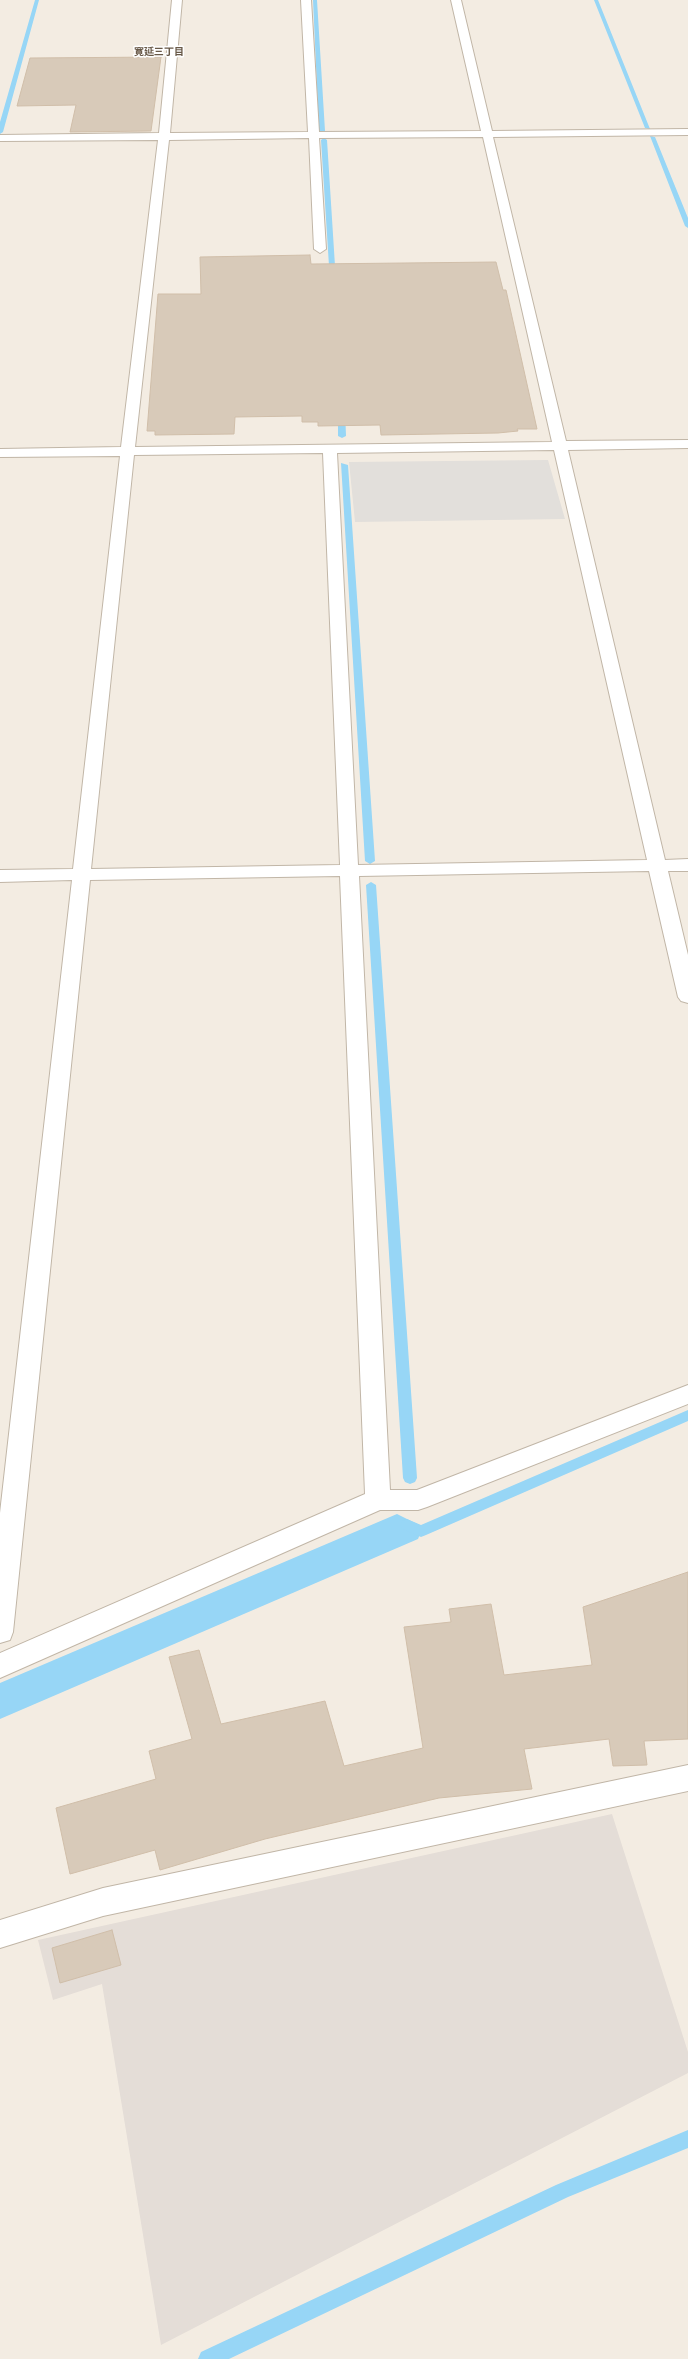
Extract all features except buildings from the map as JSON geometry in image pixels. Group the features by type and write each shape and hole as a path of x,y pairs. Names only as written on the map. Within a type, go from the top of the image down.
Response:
{"street":[{"path":"0,1632 127,452 164,137 178,0"},
{"path":"306,0 320,249"},
{"path":"456,0 688,997"},
{"path":"0,138 688,132"},
{"path":"0,453 560,447 688,444"},
{"path":"330,450 378,1500"},
{"path":"0,876 688,865"},
{"path":"0,1666 378,1500 418,1500 688,1394"},
{"path":"0,1934 103,1902 688,1778"}],"shaded area":[{"path":"548,460 565,519 355,522 349,462"},
{"path":"612,1814 688,2052 688,2073 161,2345 102,1984 53,2000 38,1940"}],"water":[{"path":"397,1514 423,1527 418,1539 0,1719 0,1683"}],"waterway":[{"path":"0,132 37,0"},
{"path":"315,0 322,131"},
{"path":"596,0 648,128"},
{"path":"652,137 688,226"},
{"path":"324,140 332,266"},
{"path":"341,409 342,436"},
{"path":"344,465 370,861"},
{"path":"371,885 410,1478"},
{"path":"407,1525 421,1531 688,1415"},
{"path":"208,2359 562,2191 688,2139"}],"district":[{"name":"寛延三丁目","path":"159,52"}]}
